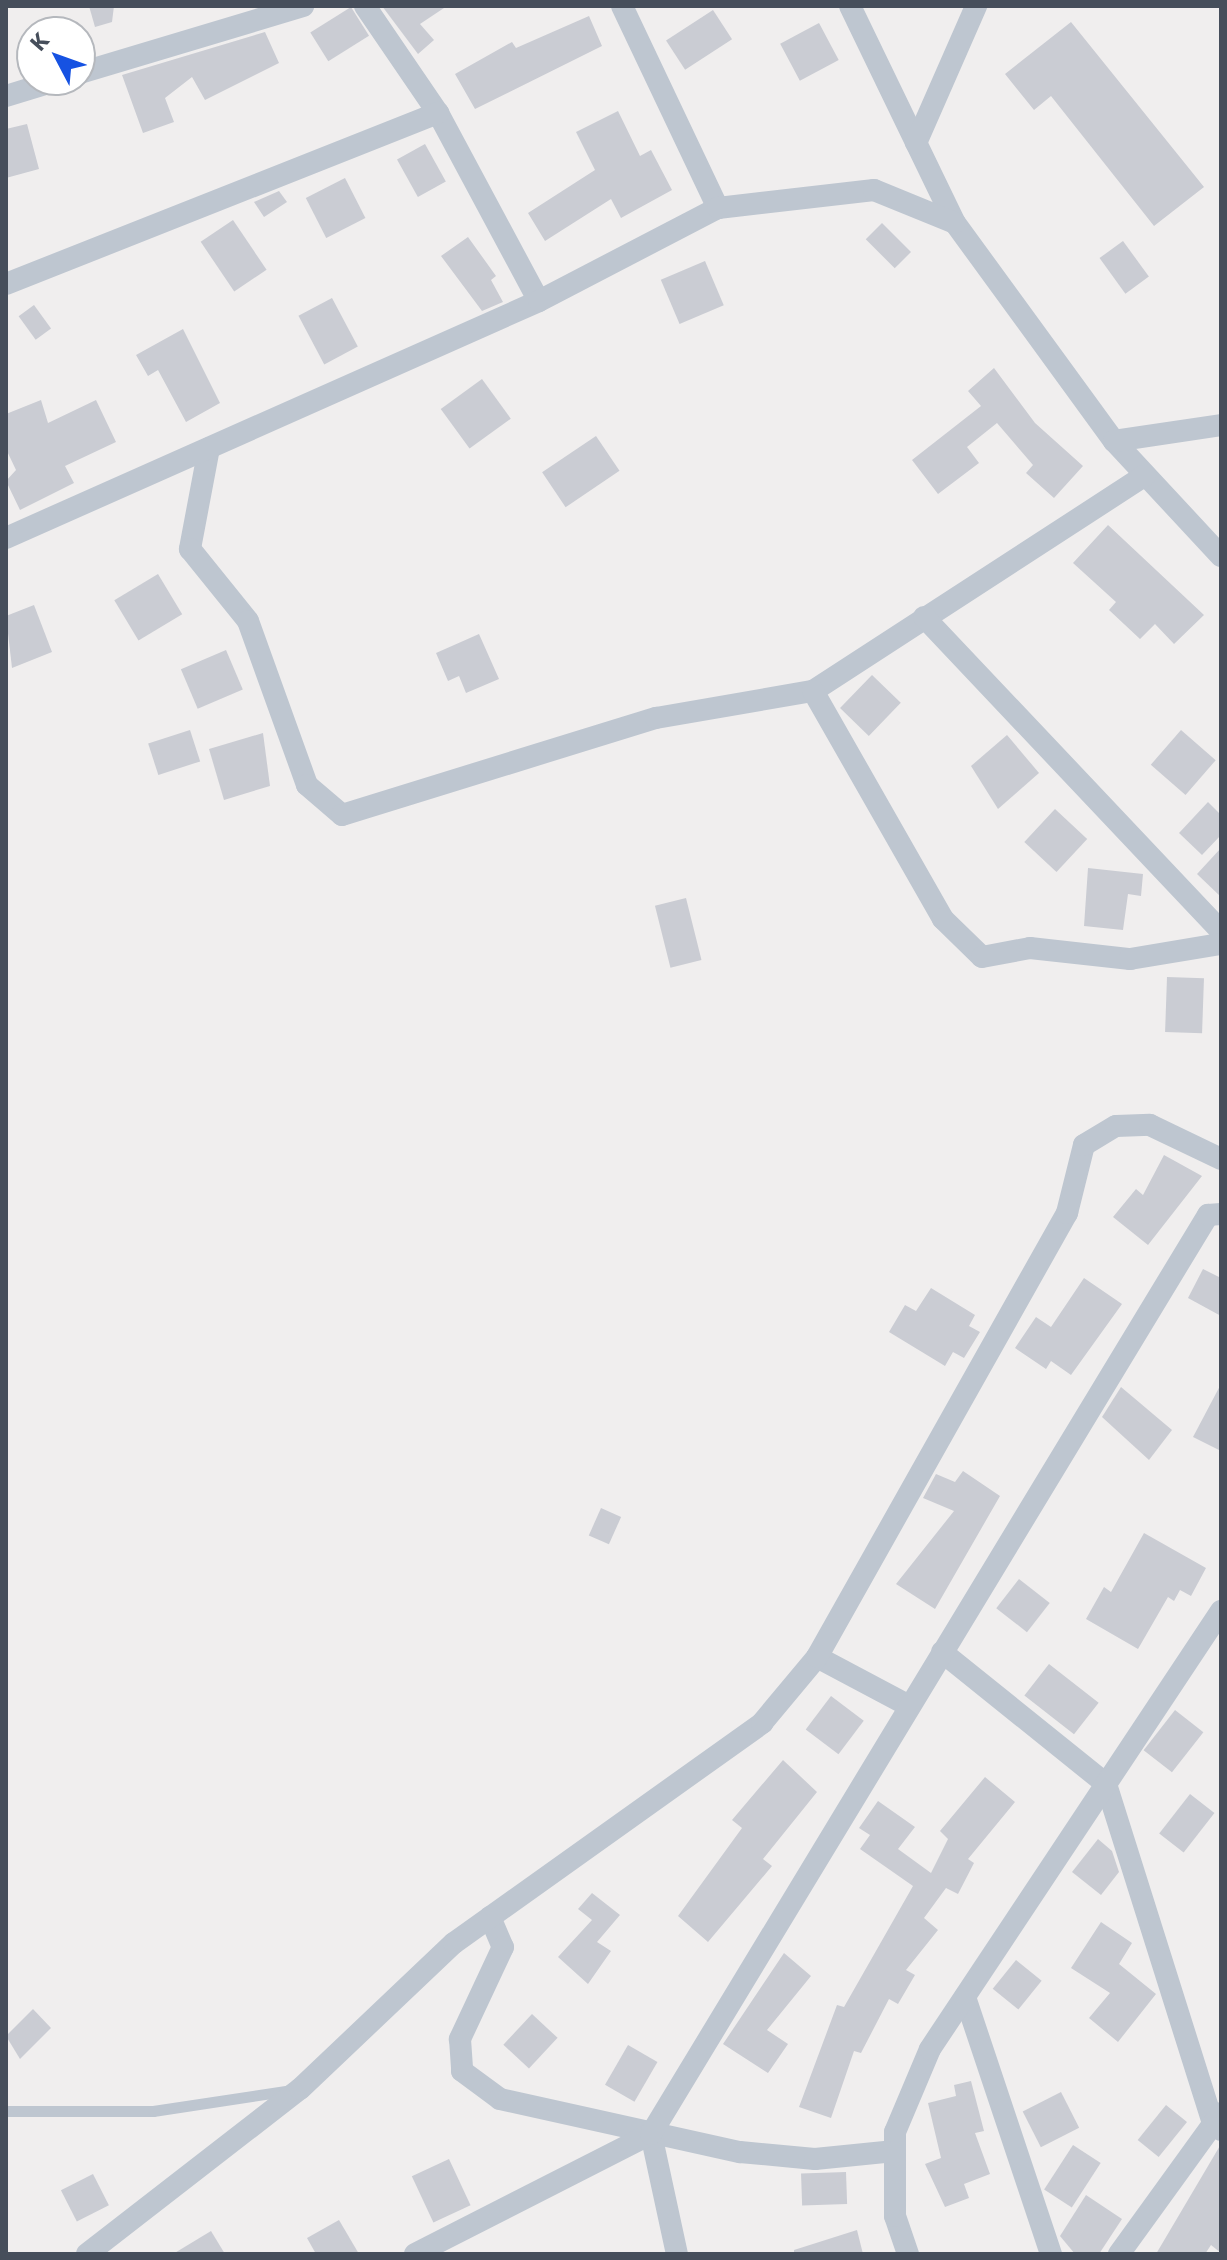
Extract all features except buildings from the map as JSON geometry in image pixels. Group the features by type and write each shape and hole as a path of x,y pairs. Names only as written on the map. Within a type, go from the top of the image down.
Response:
{"street":[{"path":"96,68 303,6"},
{"path":"365,6 438,113 539,301"},
{"path":"622,6 718,208"},
{"path":"850,6 955,223 1114,441 1221,556"},
{"path":"916,143 976,6"},
{"path":"6,284 438,113"},
{"path":"6,538 539,301 718,208 874,190 955,223"},
{"path":"1114,441 1221,425"},
{"path":"209,448 190,549 248,621 307,785 342,815 656,718 813,691 1145,475"},
{"path":"924,617 1221,931"},
{"path":"813,691 943,919 982,957 1030,948 1130,959 1221,944"},
{"path":"87,2254 300,2089 490,1917 762,1723 817,1657 1067,1213 1084,1145 1116,1126 1150,1125 1221,1159"},
{"path":"415,2254 651,2134 1208,1215 1221,1214"},
{"path":"908,2254 895,2216 895,2132 930,2049 1221,1611"},
{"path":"942,1652 1106,1784 1218,2122 1119,2254"},
{"path":"817,1657 909,1706"},
{"path":"490,1917 503,1947 460,2039 462,2071 500,2099 651,2134 815,2159 895,2151"},
{"path":"965,1997 1051,2254"},
{"path":"651,2134 677,2254"}],"lane":[{"path":"6,2111 153,2111 300,2089"}]}
